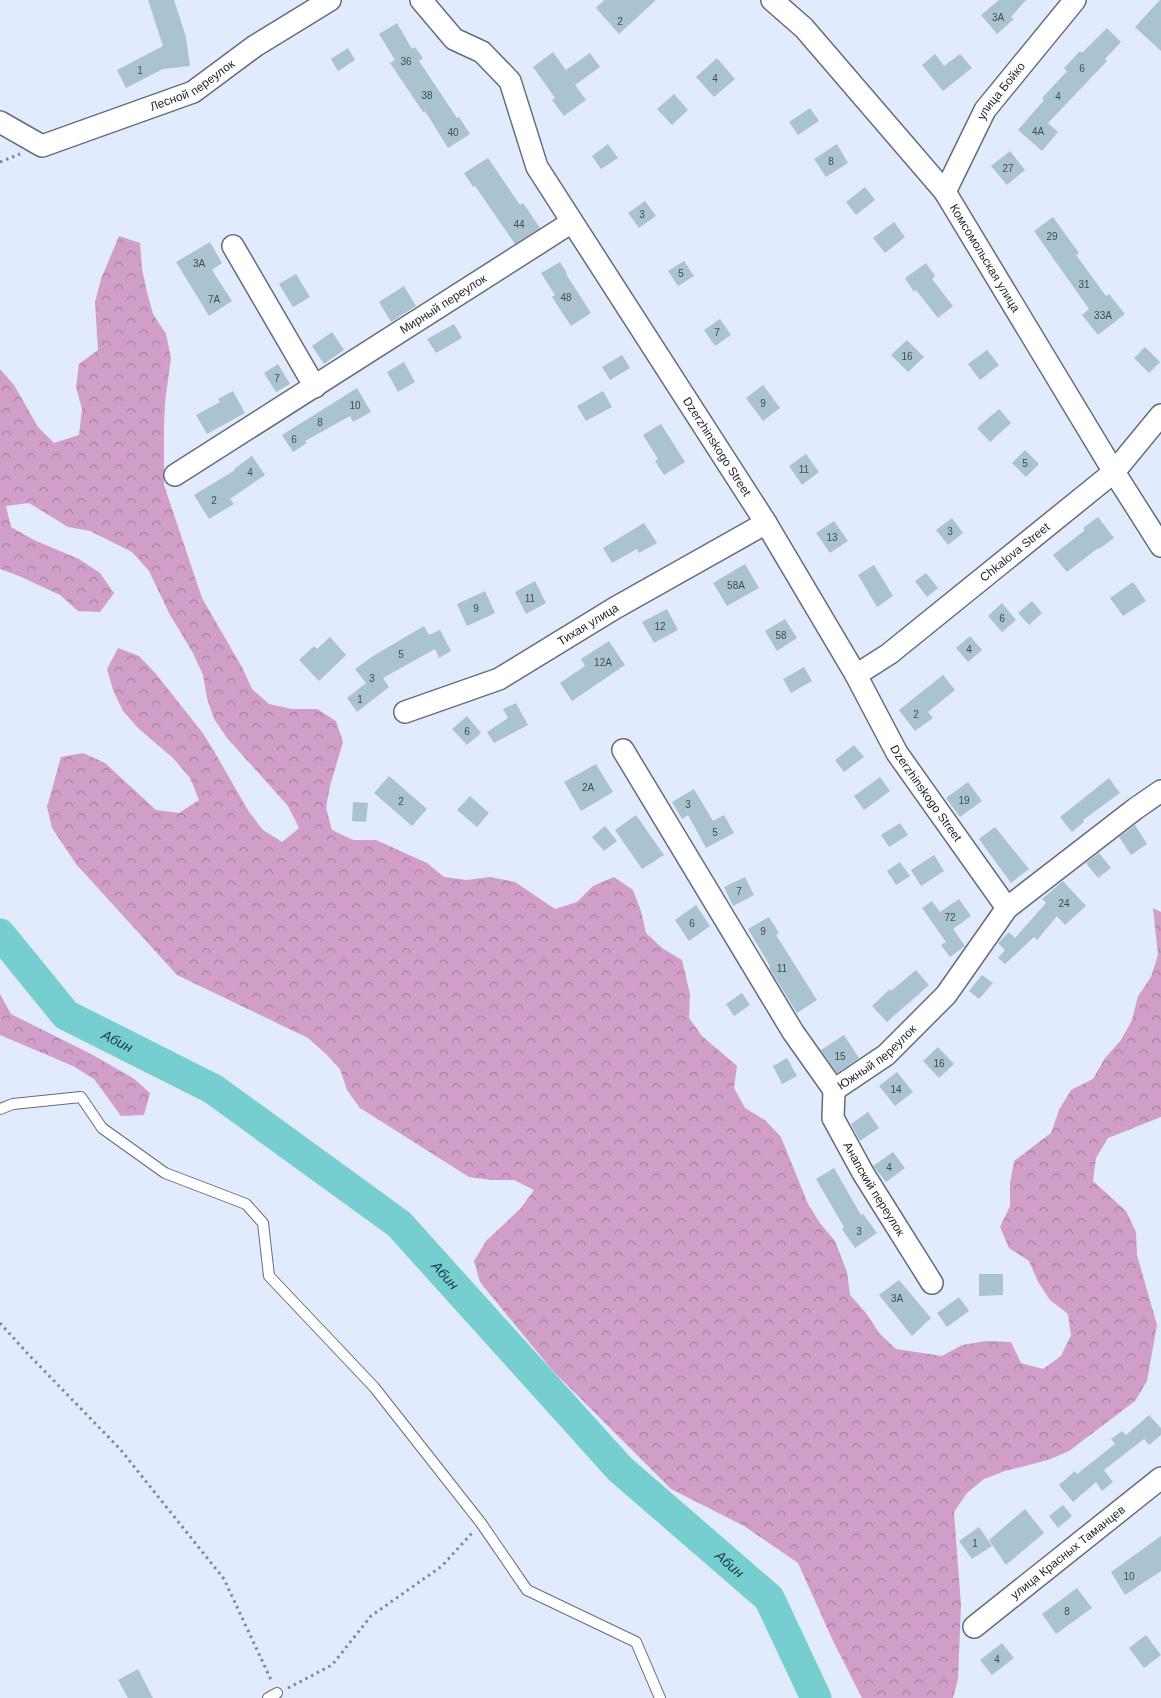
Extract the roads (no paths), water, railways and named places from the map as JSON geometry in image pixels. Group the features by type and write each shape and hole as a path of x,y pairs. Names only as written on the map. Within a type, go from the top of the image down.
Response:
{"street":[{"name":"Лесной переулок","path":"0,122 42,146 193,92 255,46 330,0"},
{"name":"Dzerzhinskogo Street","path":"421,0 454,39 482,52 510,81 537,167 766,523 856,675 897,753 1007,908"},
{"name":"Комсомольская улица","path":"772,0 804,28 945,192 1114,472 1161,546"},
{"name":"улица Бойко","path":"945,192 985,110 1075,0"},
{"name":"Мирный переулок","path":"175,475 572,222"},
{"path":"233,246 315,387"},
{"name":"Chkalova Street","path":"856,675 889,654 1114,472 1161,415"},
{"name":"Тихая улица","path":"405,712 500,679 615,608 766,523"},
{"name":"Южный переулок","path":"623,750 794,1032 834,1090 886,1056 946,995 1007,908 1161,791"},
{"name":"Анапский переулок","path":"834,1090 833,1118 863,1173 932,1283"},
{"name":"улица Красных Таманцев","path":"974,1627 1161,1478"}],"lane":[{"path":"0,1109 13,1104 81,1097 102,1128 165,1172 246,1204 263,1223 269,1276 374,1387 480,1523 527,1590 636,1642 660,1698"}],"waterway":[{"name":"Абин","path":"0,934 66,1015 213,1089 399,1224 620,1469 769,1598 816,1698"}]}
